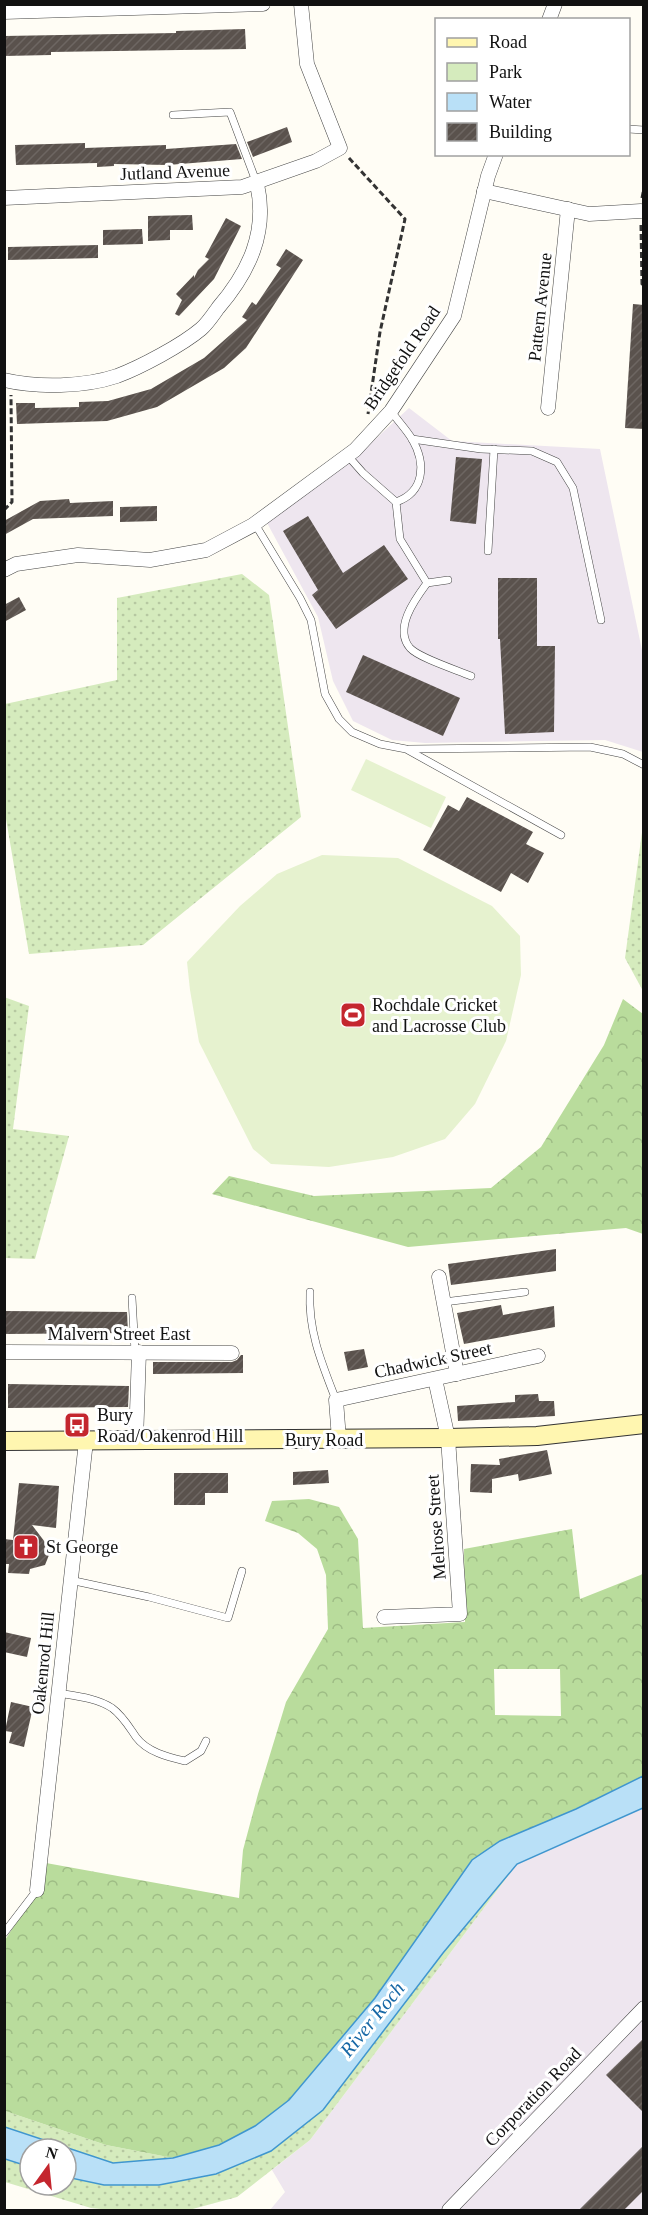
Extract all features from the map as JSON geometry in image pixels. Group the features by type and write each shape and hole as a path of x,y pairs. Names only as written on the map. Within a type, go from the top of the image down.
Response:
{"main road":[{"name":"Bury Road","path":"4,1441 537,1436 644,1424"}],"street":[{"path":"4,12 263,4"},
{"path":"301,4 307,64 340,148"},
{"name":"Jutland Avenue","path":"4,198 242,187 257,184 316,161 340,148"},
{"name":"Bridgefold Road","path":"4,570 16,564 78,555 150,560 206,550 254,524 348,456 391,411 454,316 484,191 495,156"},
{"path":"7,381 62,386 116,376 149,362 201,329 233,292 249,265 258,236 261,199 257,184"},
{"path":"484,191 589,214 641,211"},
{"name":"Pattern Avenue","path":"548,408 568,209"},
{"path":"439,1277 457,1374"},
{"name":"Malvern Street East","path":"4,1352 232,1353"},
{"path":"136,1441 137,1352"},
{"name":"Chadwick Street","path":"336,1400 538,1356"},
{"name":"Melrose Street","path":"384,1617 460,1614 448,1438 435,1378"},
{"path":"336,1400 339,1439"},
{"name":"Oakenrod Hill","path":"37,1890 86,1441"},
{"name":"Corporation Road","path":"449,2211 644,2008"}],"lane":[{"path":"173,115 230,112 257,184"},
{"path":"391,411 412,440 422,467 418,484 408,498 396,502"},
{"path":"412,440 532,451 557,462 573,488 601,620"},
{"path":"488,551 494,449"},
{"path":"348,456 363,473 396,502 400,540 427,583"},
{"path":"254,524 311,620 325,694 339,718 352,732 380,744 406,749 590,747 623,754 644,765"},
{"path":"448,580 427,583 405,620 405,636 410,648 427,658 471,676"},
{"path":"406,749 561,835"},
{"path":"310,1292 309,1310 316,1348 336,1400"},
{"path":"444,1302 525,1292"},
{"path":"132,1298 137,1352"},
{"path":"70,1580 149,1597 228,1618 242,1571"},
{"path":"58,1693 88,1698 111,1708 128,1724 138,1739 160,1755 185,1761 201,1751 206,1741"},
{"path":"4,1933 37,1890"}],"path":[{"path":"340,148 405,219 380,332 364,440"},
{"path":"641,211 642,284 644,285"},
{"path":"4,510 12,502 7,381"}],"shaded area":[{"path":"409,408 452,441 600,449 643,655 643,752 605,740 425,743 392,740 353,721 333,681 318,617 266,521 368,446"},
{"path":"643,1808 643,2210 270,2210 285,2192 272,2170 310,2140 517,1864"}],"green space":[{"path":"242,574 269,595 301,817 143,945 29,954 5,813 5,704 117,680 117,598"},
{"path":"366,759 446,797 431,828 351,790"},
{"path":"643,825 644,991 625,958"},
{"name":"Rochdale Cricket and Lacrosse Club","path":"322,855 398,858 492,906 520,936 521,975 506,1041 475,1104 445,1139 393,1157 329,1167 271,1164 253,1149 199,1042 187,962 240,906 277,874"},
{"path":"4,997 29,1006 13,1129 69,1136 35,1259 5,1258"},
{"path":"623,999 643,1014 643,1234 626,1228 408,1247 212,1194 229,1176 314,1196 491,1188 541,1147 604,1045"},
{"path":"309,1499 339,1507 358,1539 363,1628 465,1622 464,1549 572,1529 580,1599 643,1574 643,1776 472,1860 375,1998 289,2100 255,2126 219,2145 173,2158 106,2145 5,2111 5,1940 31,1900 35,1861 239,1898 243,1850 286,1702 328,1629 326,1575 317,1549 298,1533 265,1521 272,1501","holes":["494,1669 560,1669 561,1716 495,1715"]},
{"path":"517,1864 310,2140 237,2197 189,2210 111,2210 91,2208 55,2197 78,2197 78,2180 104,2185 159,2185 216,2174 271,2151 323,2109 443,1953"},
{"path":"5,2111 106,2145 173,2158 113,2163 78,2151 78,2137 35,2137 5,2127"},
{"path":"4,2159 18,2163 18,2186 5,2182"}],"water":[{"name":"River Roch","path":"643,1776 643,1808 517,1864 443,1953 323,2110 271,2151 216,2174 159,2185 104,2185 78,2180 78,2151 113,2163 173,2158 219,2145 255,2126 289,2100 375,1998 472,1860 500,1841 576,1809"},
{"path":"5,2127 35,2137 18,2137 18,2163 5,2159"}],"building":[{"path":"245,29 246,49 51,52 51,55 4,56 4,36 176,33 176,31"},
{"path":"287,127 292,142 253,157 247,142"},
{"path":"85,143 85,148 166,145 166,149 236,144 242,159 168,165 114,164 114,166 97,167 97,163 16,165 15,145"},
{"path":"192,215 193,230 170,230 170,240 148,241 148,216"},
{"path":"226,218 241,226 214,279 179,316 175,314 182,300 176,294 194,275 194,278 198,270 209,259 205,257"},
{"path":"142,229 143,244 103,245 103,230"},
{"path":"98,245 98,258 8,260 8,247"},
{"path":"286,249 303,260 246,348 224,368 157,407 107,421 17,424 16,403 35,403 35,408 79,407 79,402 108,401 151,389 204,358 247,320 242,317 252,302 256,305 281,268 276,265"},
{"path":"633,304 644,305 644,429 625,428"},
{"path":"456,457 482,459 476,524 450,521"},
{"path":"69,499 70,503 113,501 113,516 33,519 4,535 4,521 40,501"},
{"path":"157,506 157,521 120,522 120,507"},
{"path":"308,516 343,573 384,545 408,579 336,629 312,595 318,590 283,531"},
{"path":"498,578 537,578 537,646 555,646 554,732 505,734 500,639 498,639"},
{"path":"19,597 26,610 4,622 4,605"},
{"path":"363,655 460,698 443,736 346,692"},
{"path":"467,797 533,832 526,844 544,853 528,883 511,873 501,892 423,850 448,805 459,811"},
{"path":"556,1249 556,1271 451,1285 448,1264"},
{"path":"501,1305 503,1315 554,1306 555,1327 464,1344 457,1313"},
{"path":"4,1311 127,1312 128,1333 4,1334"},
{"path":"364,1349 368,1367 348,1371 344,1352"},
{"path":"243,1355 243,1373 153,1374 153,1362 232,1362"},
{"path":"8,1384 129,1386 128,1407 8,1408"},
{"path":"538,1394 539,1401 554,1401 555,1416 458,1421 457,1406 515,1402 515,1395"},
{"path":"547,1450 552,1474 519,1481 518,1474 492,1479 492,1493 470,1492 471,1464 500,1465 499,1459"},
{"path":"328,1470 329,1483 293,1485 293,1472"},
{"path":"174,1473 228,1473 228,1493 205,1493 205,1505 174,1505"},
{"path":"19,1483 59,1486 56,1528 32,1525 51,1550 45,1565 30,1569 29,1574 8,1573 9,1564 4,1564 4,1539 13,1540"},
{"path":"4,1632 31,1638 27,1657 4,1652"},
{"path":"11,1702 33,1707 24,1747 9,1743 12,1732 5,1731"},
{"path":"644,2038 644,2113 606,2075"},
{"path":"644,2145 644,2190 623,2211 578,2211"}],"place":[{"name":"Rochdale Cricket and Lacrosse Club","path":"353,1015"},
{"name":"Bury Road/Oakenrod Hill","path":"77,1425"},
{"name":"St George","path":"26,1547"}]}
